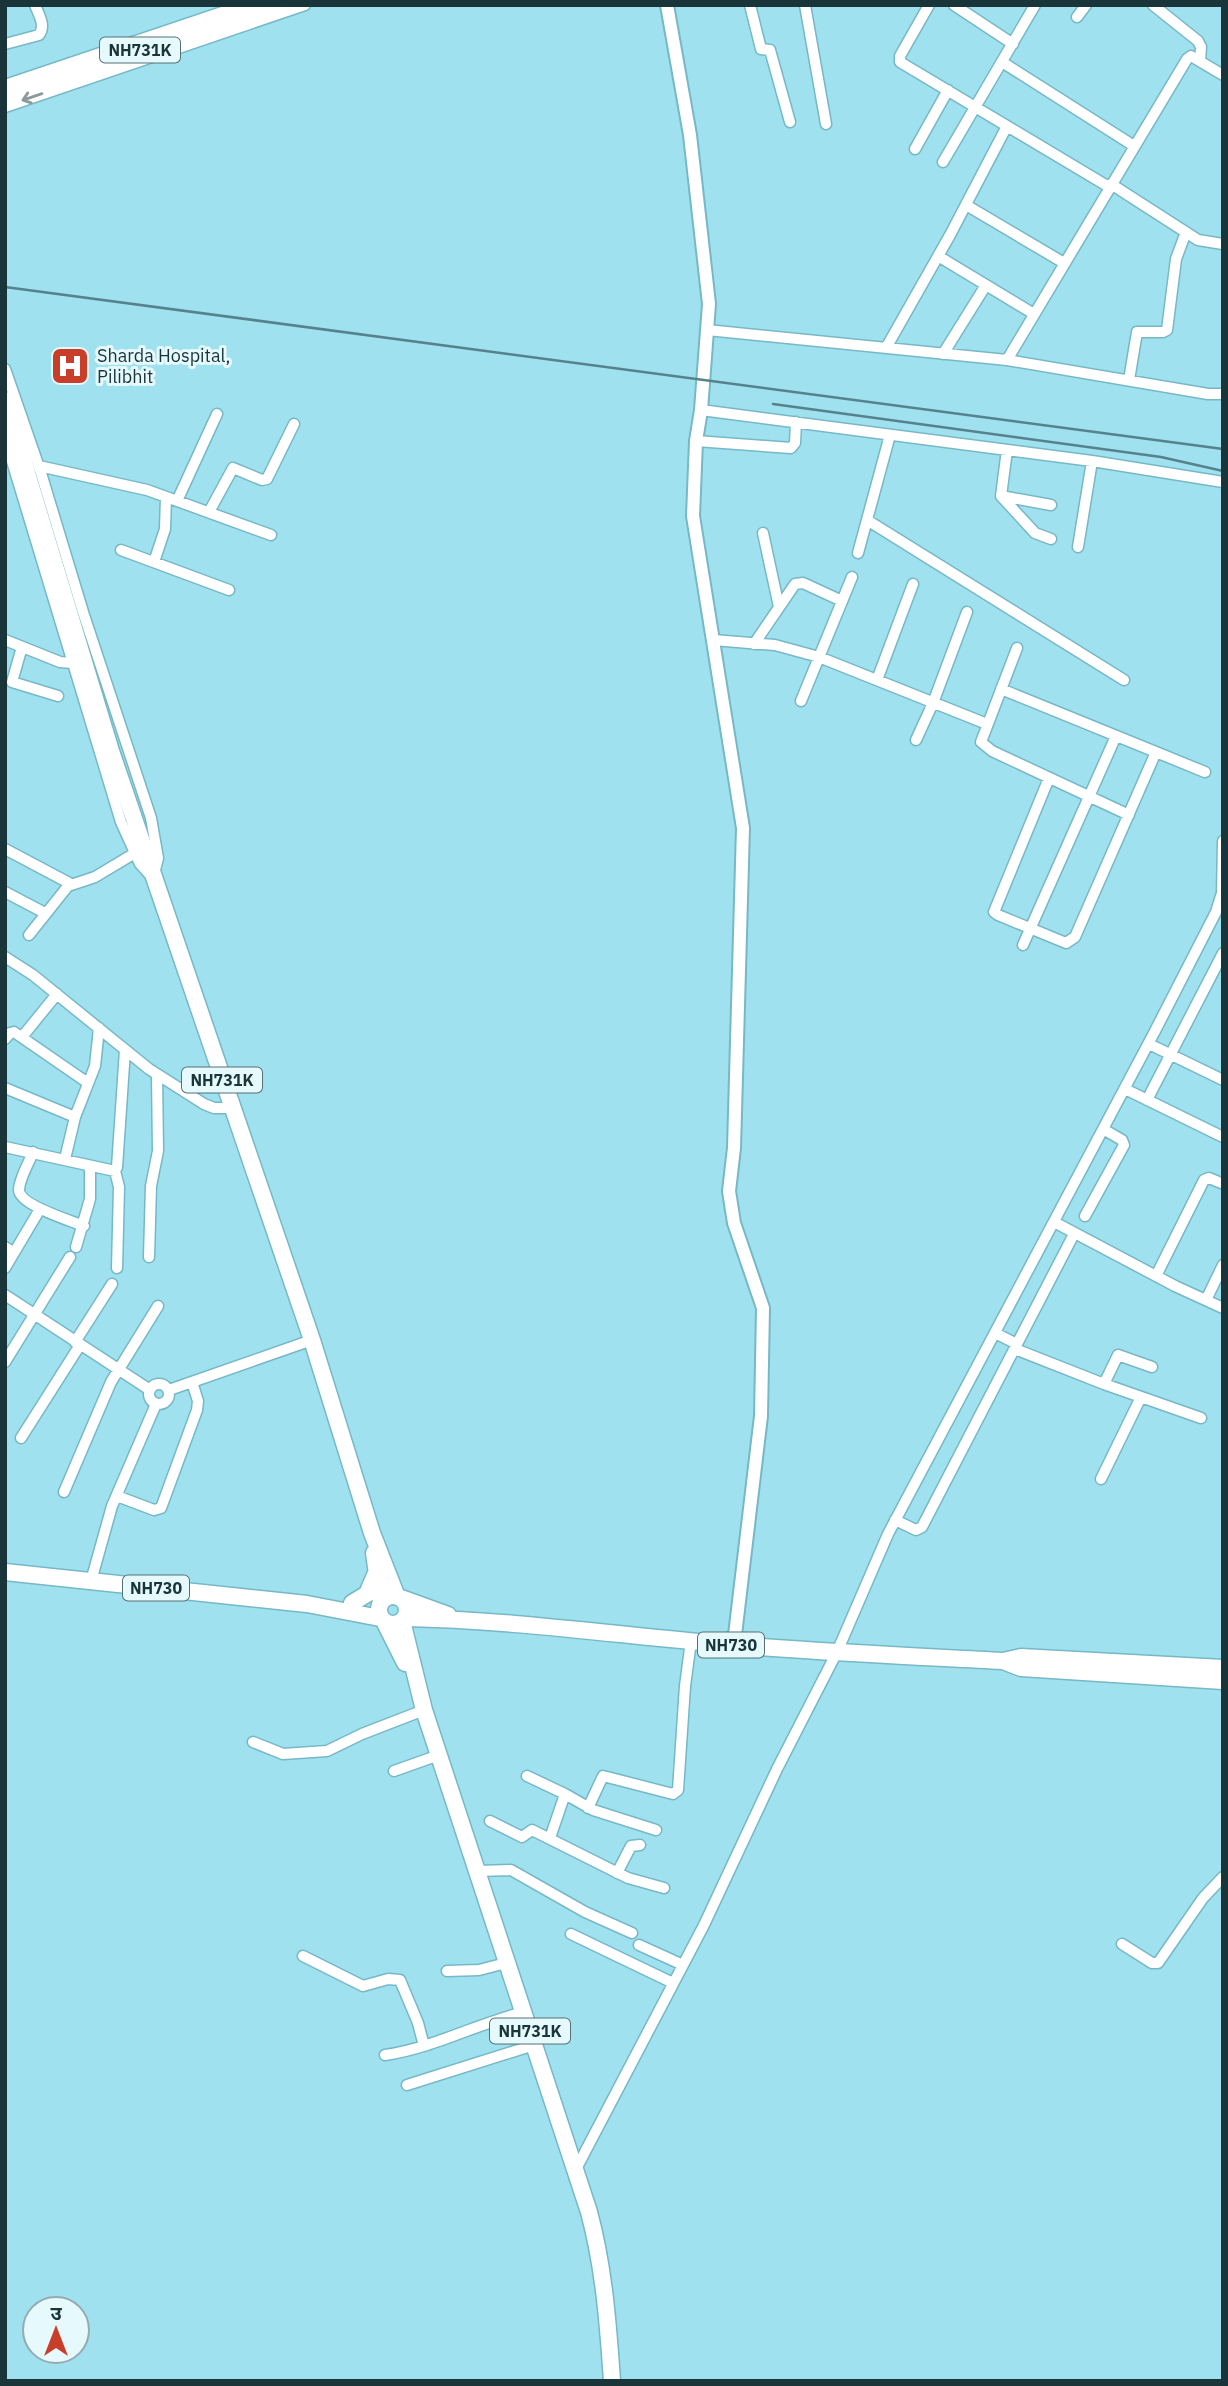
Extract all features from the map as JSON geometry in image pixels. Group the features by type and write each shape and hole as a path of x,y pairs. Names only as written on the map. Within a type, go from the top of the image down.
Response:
{"highway":[{"name":"NH731K","path":"5,97 275,5"},
{"name":"NH731K","path":"5,400 72,626 153,877 312,1340 372,1534 387,1607"},
{"name":"NH731K","path":"372,1534 376,1573 478,1871 599,2252 607,2309 612,2381"},
{"name":"NH730","path":"5,1572 307,1604 387,1607"},
{"path":"352,1603 367,1594 376,1573"},
{"name":"NH730","path":"307,1604 352,1603 460,1619 837,1652 1003,1661 1021,1657 1223,1668"},
{"name":"NH730","path":"387,1607 391,1625 404,1620 460,1619"},
{"path":"387,1607 407,1607 404,1620"},
{"name":"NH731K","path":"404,1620 417,1687"},
{"name":"NH730","path":"1003,1661 1021,1668 1223,1681"}],"street":[{"path":"5,44 42,32 35,5"},
{"path":"5,85 243,5"},
{"path":"5,107 305,5"},
{"path":"667,5 691,135 709,304 696,441 693,516 743,828 734,1148 729,1191 734,1223 763,1308 761,1416 739,1612 735,1635 723,1644"},
{"path":"750,5 761,49 770,50 790,122"},
{"path":"806,5 826,124"},
{"path":"929,5 900,62 1198,240 1223,244"},
{"path":"954,5 1013,44"},
{"path":"943,162 1035,5"},
{"path":"1077,17 1086,5"},
{"path":"1153,5 1200,44 1200,61"},
{"path":"1007,360 1187,60 1191,56 1223,75"},
{"path":"1002,62 1134,146"},
{"path":"915,149 948,90"},
{"path":"886,348 1007,126"},
{"path":"966,205 1064,263"},
{"path":"1129,380 1137,332 1167,330 1176,259 1186,232"},
{"path":"938,256 1034,314"},
{"path":"943,354 986,285"},
{"path":"707,330 1007,360 1208,394 1223,394"},
{"path":"5,369 39,466 83,612 151,818 158,858 153,877"},
{"path":"701,410 1092,461 1223,482"},
{"path":"154,562 171,499 217,414"},
{"path":"696,441 790,449 795,443 796,422"},
{"path":"209,512 233,468 267,480 294,424"},
{"path":"858,553 890,435"},
{"path":"5,438 121,822 140,864 153,877"},
{"path":"1001,496 1007,450"},
{"path":"1077,547 1092,461"},
{"path":"39,466 137,487 271,534"},
{"path":"1001,496 1051,505"},
{"path":"1001,496 1035,533 1051,539"},
{"path":"867,520 1124,680"},
{"path":"764,533 779,607"},
{"path":"121,550 229,590"},
{"path":"801,701 852,577"},
{"path":"754,643 798,583 842,601"},
{"path":"877,680 913,584"},
{"path":"916,740 967,612"},
{"path":"5,640 63,663 72,663"},
{"path":"713,640 786,648 819,657 987,724"},
{"path":"22,647 9,684 58,696"},
{"path":"1017,648 987,724 981,742 984,747 1129,815"},
{"path":"1001,688 1205,772"},
{"path":"1023,945 1116,736"},
{"path":"1049,778 994,908 998,915 1066,943 1075,937 1156,752"},
{"path":"575,2171 683,1965 837,1652 895,1520 1149,1044 1220,902 1223,841"},
{"path":"5,849 71,884"},
{"path":"29,934 71,884 95,877 135,853"},
{"path":"5,892 45,913"},
{"path":"1147,1100 1223,953"},
{"path":"5,957 33,975 157,1074 204,1104 214,1108 232,1108"},
{"path":"22,1037 57,994"},
{"path":"65,1159 75,1117 95,1066 99,1028"},
{"path":"5,1039 12,1032 22,1037 88,1083"},
{"path":"1149,1044 1223,1080"},
{"path":"117,1268 119,1187 115,1171 125,1050"},
{"path":"149,1257 151,1186 158,1151 157,1074"},
{"path":"5,1088 75,1117"},
{"path":"1125,1089 1223,1137"},
{"path":"1085,1216 1124,1145 1122,1140 1103,1129"},
{"path":"5,1147 115,1171"},
{"path":"33,1152 19,1192 40,1209 84,1226"},
{"path":"76,1247 90,1199 90,1166"},
{"path":"1156,1276 1204,1180 1209,1178 1221,1183"},
{"path":"5,1268 10,1250 40,1209"},
{"path":"1054,1222 1223,1308"},
{"path":"895,1520 916,1530 922,1527 1074,1234"},
{"path":"5,1362 70,1257"},
{"path":"1206,1300 1223,1265"},
{"path":"21,1438 112,1284"},
{"path":"5,1296 150,1390"},
{"path":"64,1492 111,1382 158,1307"},
{"path":"995,1333 1016,1346 1104,1384 1201,1418"},
{"path":"169,1390 312,1340"},
{"path":"1104,1384 1118,1355 1152,1367"},
{"path":"117,1496 154,1510 161,1507 197,1410 198,1401 192,1382"},
{"path":"150,1390 158,1384 169,1390"},
{"path":"150,1390 150,1399 156,1404 168,1400 169,1390"},
{"path":"1101,1479 1141,1396"},
{"path":"91,1581 117,1496 156,1404"},
{"path":"739,1612 744,1632 752,1646"},
{"path":"588,1808 603,1776 673,1794 678,1790 691,1641"},
{"path":"253,1742 283,1754 334,1750 362,1734 424,1710"},
{"path":"394,1771 439,1755"},
{"path":"527,1776 588,1808 656,1830"},
{"path":"550,1838 565,1794"},
{"path":"490,1821 522,1837 530,1830 633,1880 664,1888"},
{"path":"617,1872 631,1846 640,1845"},
{"path":"478,1871 511,1870 585,1912 632,1933"},
{"path":"1122,1944 1152,1963 1158,1963 1203,1898 1223,1877"},
{"path":"571,1934 673,1983"},
{"path":"639,1945 683,1965"},
{"path":"303,1956 363,1986 388,1979 400,1980 418,2023 424,2046"},
{"path":"447,1971 479,1970 506,1963"},
{"path":"385,2055 424,2046 493,2020 524,2012"},
{"path":"408,2085 534,2045"}],"railway":[{"path":"5,287 1223,449"},
{"path":"773,404 1161,457 1223,471"}],"place":[{"name":"Sharda Hospital, Pilibhit","path":"70,366"}]}
